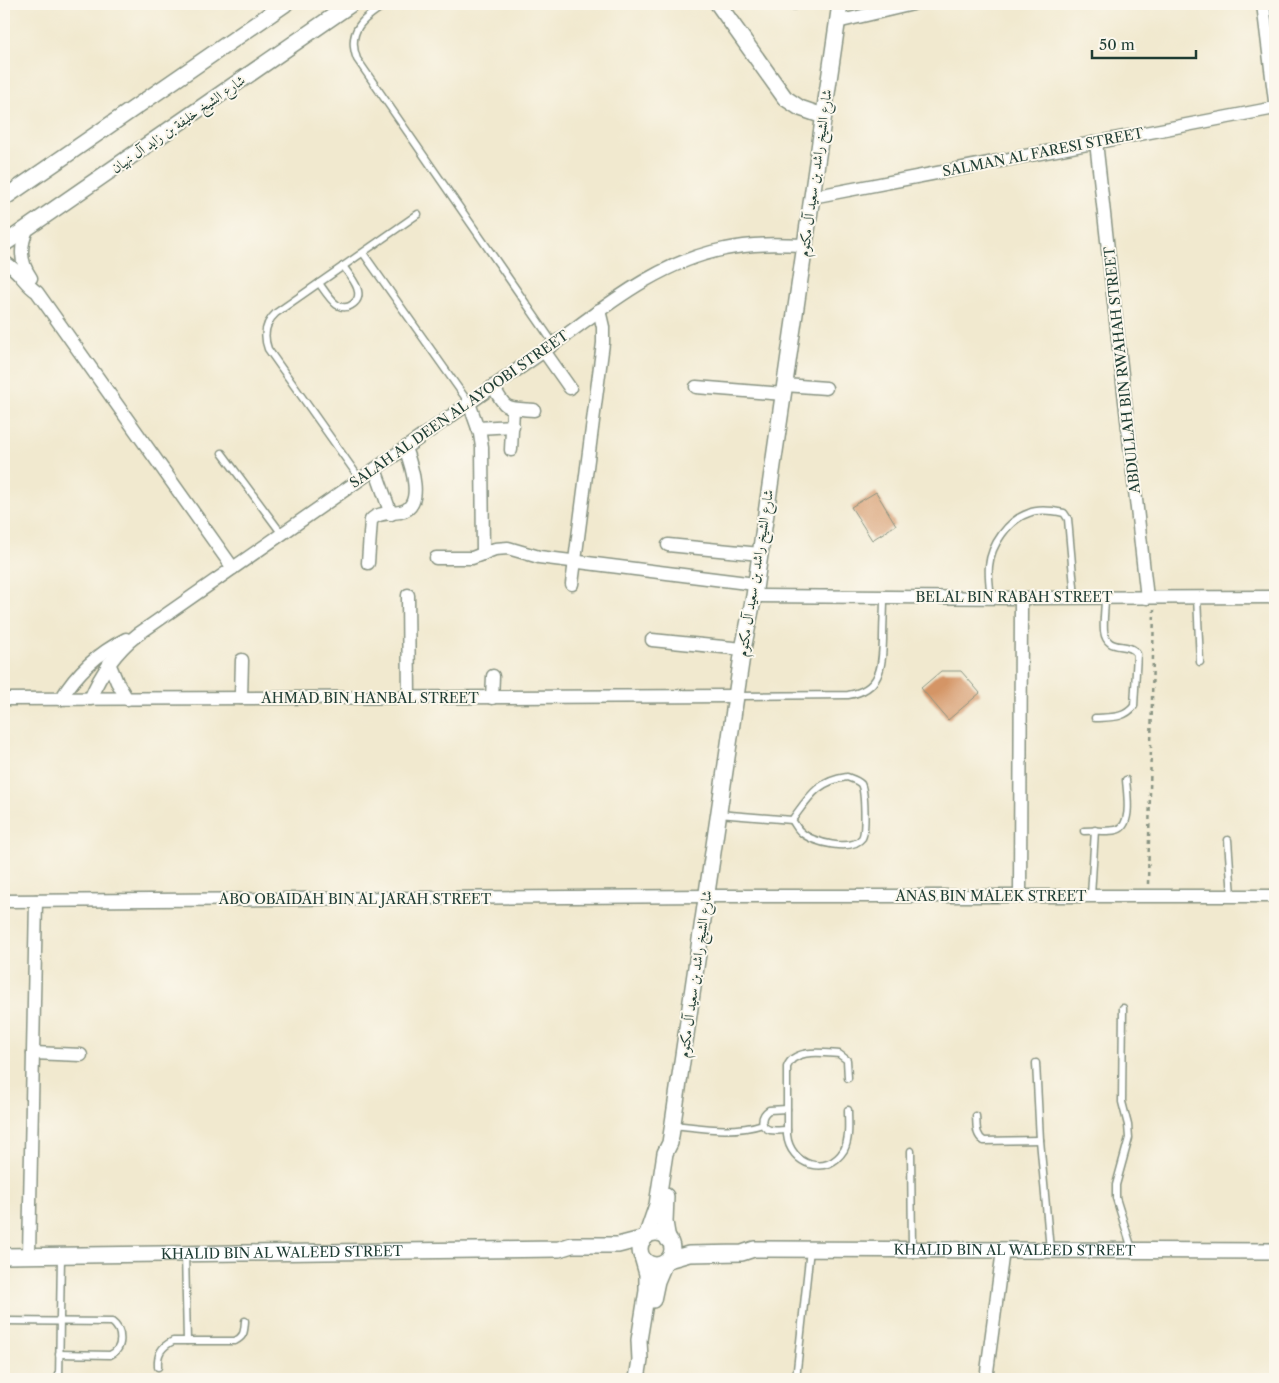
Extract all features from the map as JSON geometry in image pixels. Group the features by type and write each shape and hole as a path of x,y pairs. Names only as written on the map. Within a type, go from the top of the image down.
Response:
{"street":[{"path":"4,198 285,4"},
{"name":"شارع الشيخ خليفة بن زايد آل نهيان","path":"4,244 351,4"},
{"path":"718,4 779,92 792,104 823,116"},
{"name":"شارع الشيخ راشد بن سعيد آل مكتوم","path":"669,1240 665,1214 672,1155 670,1143 672,1125 742,649 760,554 840,4"},
{"path":"837,22 913,4"},
{"path":"1263,4 1275,101"},
{"name":"SALMAN AL FARESI STREET","path":"812,197 1275,108"},
{"name":"ABDULLAH BIN RWAHAH STREET","path":"1096,142 1150,598"},
{"path":"28,228 22,244 22,257 37,292 232,568"},
{"name":"SALAH AL DEEN AL AYOOBI STREET","path":"90,699 95,686 109,663 137,635 599,310 665,269 706,253 742,246 805,245"},
{"path":"4,262 16,270 31,288 37,292"},
{"path":"572,584 603,343 599,310"},
{"path":"549,347 570,388"},
{"path":"493,386 503,404 508,408 534,410"},
{"path":"696,387 784,390 826,388"},
{"path":"469,403 482,441 483,554"},
{"path":"511,450 513,409"},
{"path":"478,428 513,426"},
{"path":"368,563 371,520 376,516 408,510 414,501 412,470 405,448"},
{"path":"375,469 391,514"},
{"path":"668,545 760,554"},
{"name":"BELAL BIN RABAH STREET","path":"436,558 472,558 495,549 508,548 539,557 575,560 754,590 884,597 1275,597"},
{"path":"408,595 409,698"},
{"path":"1020,897 1021,598"},
{"name":"SALAH AL DEEN AL AYOOBI STREET","path":"61,699 73,680 89,663 116,644 137,635"},
{"path":"652,640 742,649"},
{"path":"241,698 242,660"},
{"path":"109,663 127,699"},
{"path":"492,698 493,676"},
{"name":"AHMAD BIN HANBAL STREET","path":"4,699 736,696"},
{"name":"ANAS BIN MALEK STREET","path":"706,896 1275,896"},
{"name":"ABO OBAIDAH BIN AL JARAH STREET","path":"4,901 706,896"},
{"path":"29,1255 36,901"},
{"path":"33,1053 81,1055"},
{"name":"شارع الشيخ راشد بن سعيد آل مكتوم","path":"646,1237 657,1205 665,1153 670,1143"},
{"path":"637,1379 640,1360 639,1340 647,1283 640,1245 646,1237 658,1234 669,1240 671,1252 655,1291 646,1345 640,1360"},
{"name":"KHALID BIN AL WALEED STREET","path":"4,1256 558,1249 572,1245 618,1245 646,1237"},
{"name":"KHALID BIN AL WALEED STREET","path":"669,1240 700,1246 742,1245 754,1249 1275,1251"},
{"name":"KHALID BIN AL WALEED STREET","path":"558,1249 572,1254 618,1253 643,1259"},
{"name":"KHALID BIN AL WALEED STREET","path":"666,1261 689,1254 742,1253 754,1249"},
{"path":"986,1379 1003,1250"},
{"path":"643,1259 654,1265 666,1261"}],"lane":[{"path":"386,4 366,17 356,29 353,44 356,59 549,347"},
{"path":"770,4 795,6 802,4"},
{"path":"360,479 268,349 265,329 271,317 418,214"},
{"path":"362,253 469,403"},
{"path":"319,283 336,304 344,307 352,304 358,297 358,288 343,266"},
{"path":"222,453 282,534"},
{"path":"991,598 989,566 995,544 1019,517 1030,512 1056,512 1064,514 1068,519 1075,598"},
{"path":"736,696 848,695 866,689 875,681 882,664 884,597"},
{"path":"1196,597 1200,662"},
{"path":"1095,718 1120,717 1130,712 1134,706 1137,654 1129,646 1120,647 1112,644 1107,639 1104,631 1105,598"},
{"path":"718,814 792,820 801,832 820,843 856,844 862,838 865,831 861,784 847,777 826,782 816,789 792,820"},
{"path":"1084,830 1117,830 1123,826 1127,819 1126,780"},
{"path":"1090,896 1095,830"},
{"path":"1228,840 1232,896"},
{"path":"1123,1008 1122,1102 1129,1138 1116,1185 1116,1198 1132,1250"},
{"path":"848,1078 847,1060 842,1055 800,1054 792,1059 787,1067 787,1130 790,1148 799,1159 811,1165 826,1164 838,1157 846,1144 848,1110"},
{"path":"1036,1063 1040,1140 1050,1250"},
{"path":"787,1109 769,1110 762,1116 763,1124 769,1130 787,1130"},
{"path":"976,1116 977,1132 984,1141 1040,1140"},
{"path":"672,1125 724,1130 744,1129 763,1124"},
{"path":"911,1151 912,1250"},
{"path":"796,1379 810,1250"},
{"path":"185,1254 186,1341"},
{"path":"59,1379 62,1255"},
{"path":"4,1321 112,1322 120,1332 119,1347 116,1352 110,1355 59,1354"},
{"path":"158,1367 157,1358 166,1344 173,1341 235,1341 244,1334 245,1321"}],"path":[{"path":"1148,896 1150,598"}],"building":[{"path":"876,492 896,525 872,540 851,507"},
{"path":"941,671 961,671 980,693 948,720 921,688"}]}
